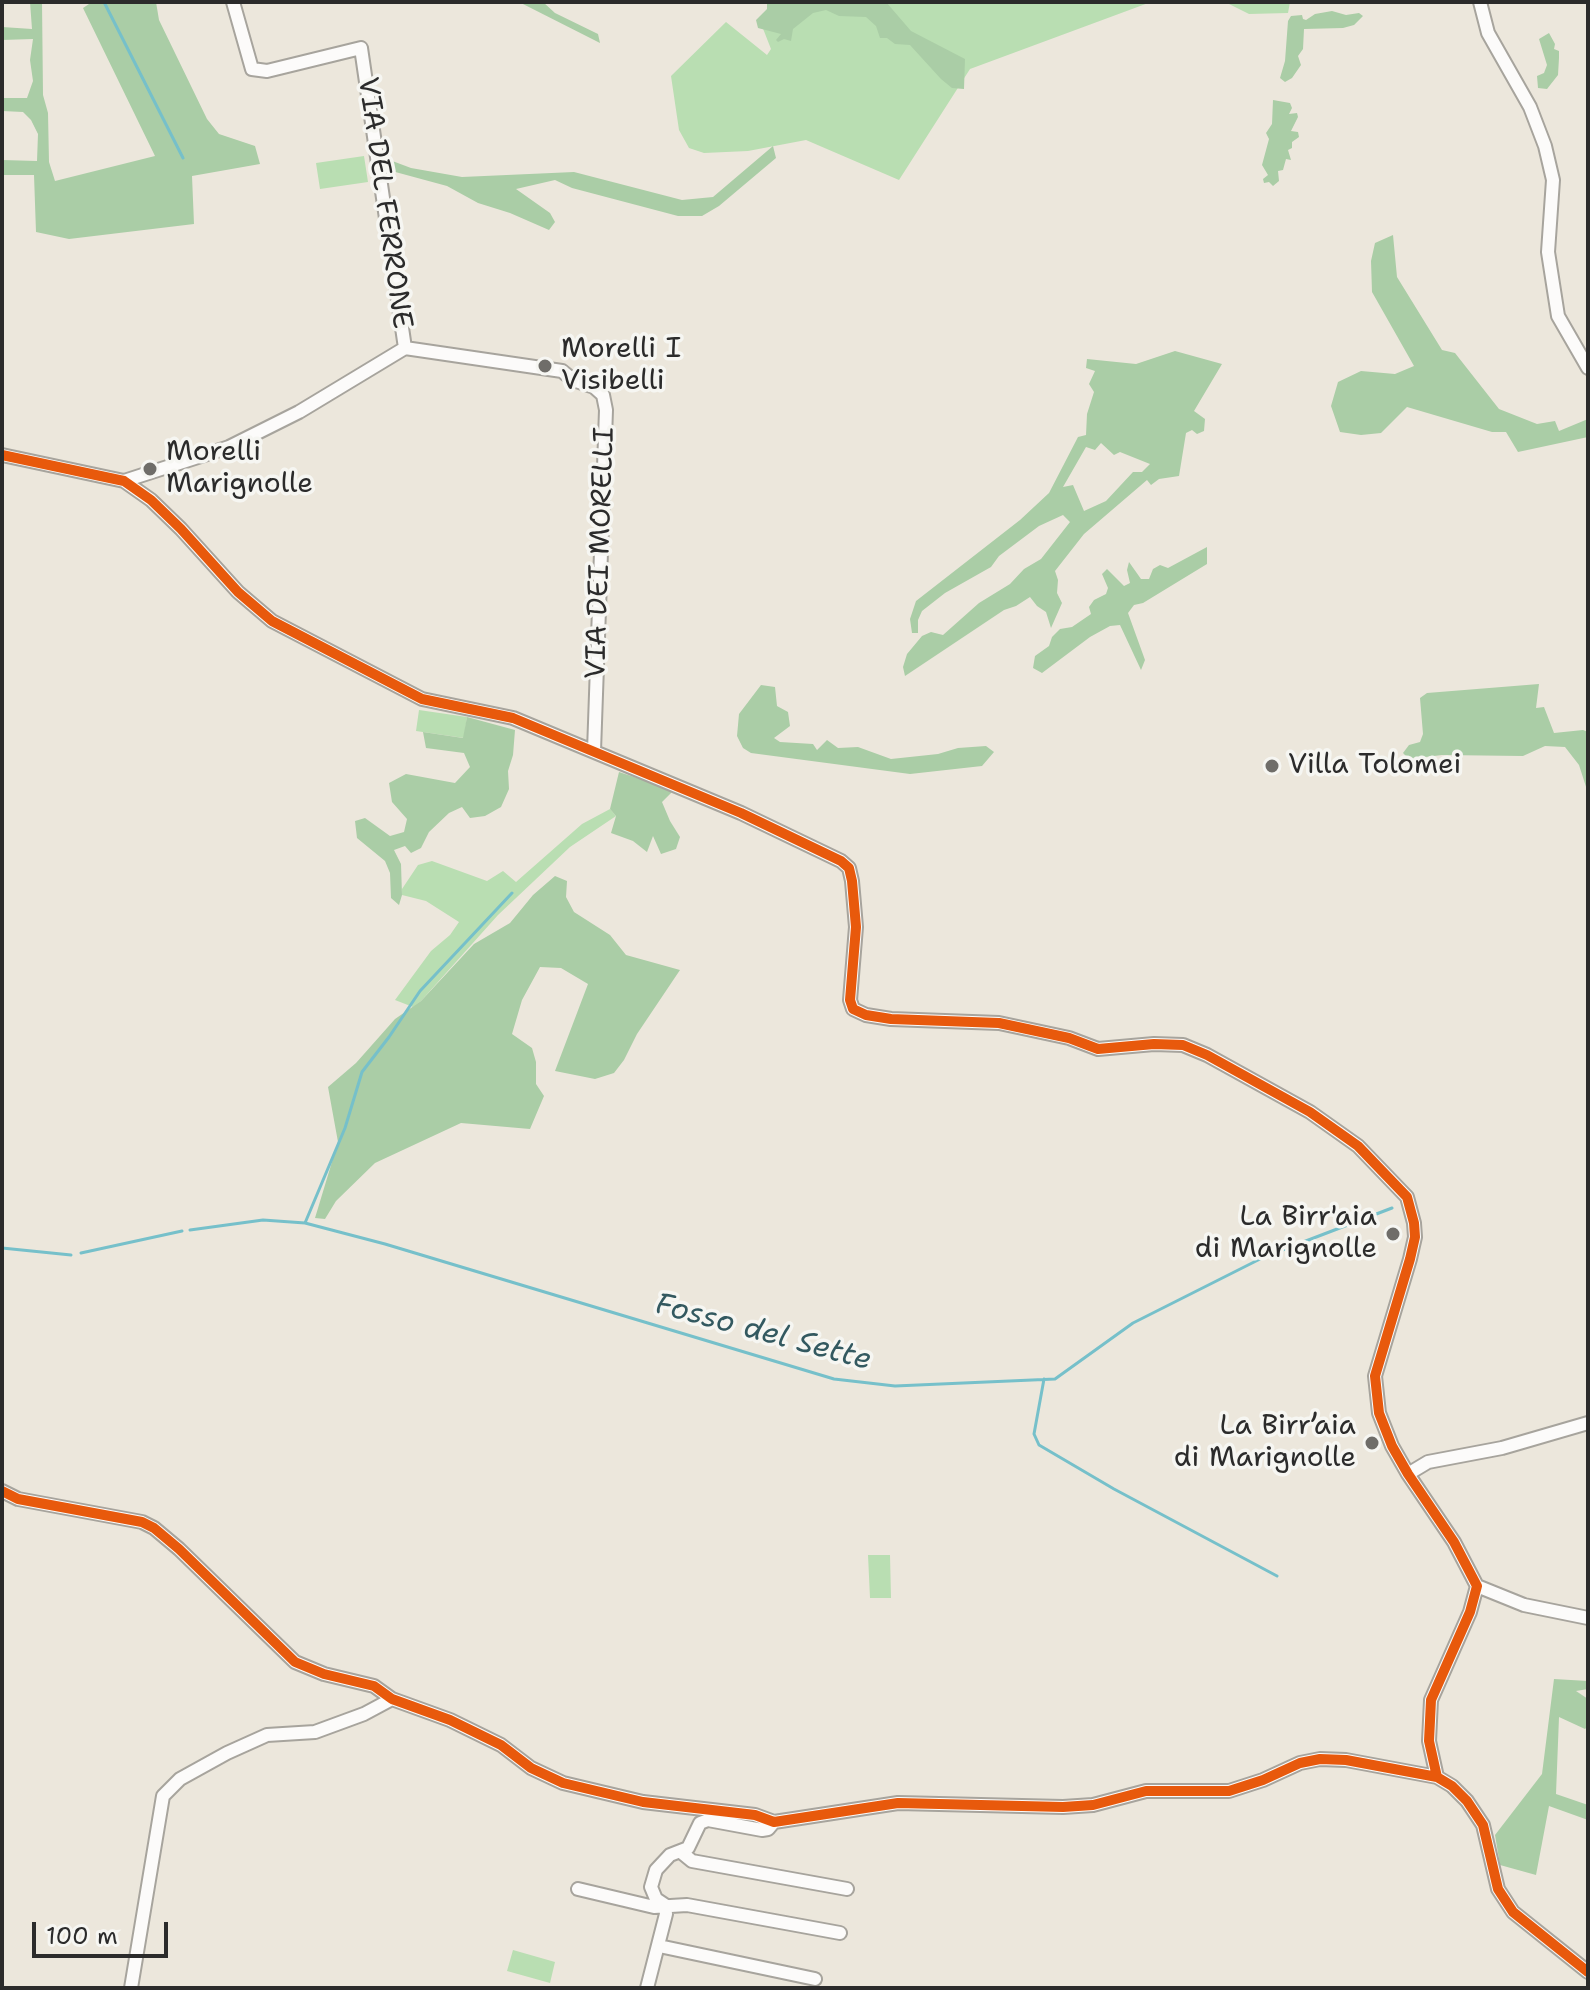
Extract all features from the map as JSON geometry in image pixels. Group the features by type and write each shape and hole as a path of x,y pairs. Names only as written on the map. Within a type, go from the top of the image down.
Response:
{"street":[{"name":"VIA DEL FERRONE","path":"233,2 252,69 267,71 359,47 362,50 405,348"},
{"path":"1480,2 1488,33 1530,107 1545,146 1553,180 1548,252 1558,316 1588,368"},
{"path":"124,481 229,447 299,412 405,348"},
{"name":"VIA DEI MORELLI","path":"405,348 562,371 603,395 606,410 605,460 594,751"},
{"path":"2,455 124,481 161,510 238,592 272,621 422,699 513,718 741,813 841,861 849,868 852,881 856,927 850,1000 853,1009 866,1015 891,1019 999,1023 1069,1038 1098,1049 1183,1045 1310,1112 1358,1146 1407,1197 1413,1213 1415,1237 1410,1259 1375,1376 1379,1413 1408,1474 1454,1542 1477,1586 1524,1605 1588,1618"},
{"path":"1408,1474 1428,1462 1502,1448 1588,1423"},
{"path":"2,1491 18,1499 142,1522 154,1528 220,1588 295,1662 324,1674 374,1686 392,1699 450,1720 501,1745 531,1768 563,1783 643,1802 755,1815 774,1822 898,1803 1063,1807 1093,1805 1156,1790 1229,1791 1300,1763 1320,1759 1346,1760 1437,1777 1467,1801 1483,1825 1498,1889 1513,1912 1588,1972"},
{"path":"1437,1777 1429,1741 1431,1700 1470,1612 1477,1586"},
{"path":"131,1988 163,1796 180,1779 267,1735 315,1732 364,1714 392,1699"},
{"path":"647,1988 666,1914 665,1905 656,1899 651,1887 656,1870 670,1855 681,1852 692,1843 700,1823 708,1820 762,1830 768,1829 774,1822"},
{"path":"681,1852 692,1861 847,1889"},
{"path":"578,1889 654,1907 687,1905 840,1933"},
{"path":"659,1946 815,1979"}],"green space":[{"path":"30,2 42,2 43,95 48,113 49,162 55,181 155,156 83,8 92,2 156,2 159,20 207,119 219,134 255,146 260,164 192,176 194,224 69,239 36,232 34,175 2,175 2,160 37,161 38,134 31,120 23,112 2,111 2,98 27,98 33,81 30,60 33,39 2,40 2,27 32,29"},
{"path":"519,2 543,2 555,13 598,34 600,43"},
{"path":"767,2 886,2 911,31 965,59 964,89 952,88 910,45 895,44 887,38 880,38 876,26 866,17 839,16 826,10 813,13 793,29 791,41 784,39 778,42 776,40 781,34 758,28 756,20 767,9"},
{"path":"810,2 1151,2 970,69 899,180 806,140 748,151 704,153 689,148 679,130 671,76 726,22 767,55 771,49 762,26"},
{"path":"1225,2 1290,2 1288,13 1249,14"},
{"path":"1332,11 1363,16 1354,25 1343,28 1304,29 1303,49 1298,56 1301,65 1285,82 1280,78 1291,16 1302,15 1306,20 1315,14"},
{"path":"1549,33 1555,44 1554,49 1559,51 1558,75 1547,89 1538,88 1537,76 1544,73 1547,65 1539,39"},
{"path":"1273,100 1290,103 1292,108 1289,114 1297,113 1298,117 1291,131 1298,132 1299,137 1292,142 1292,148 1288,150 1291,160 1286,159 1283,170 1278,171 1279,181 1273,186 1269,182 1264,183 1263,179 1268,175 1262,165 1269,139 1266,133 1272,124"},
{"path":"773,146 776,158 719,206 702,216 678,216 572,188 555,180 516,189 550,213 555,222 549,230 478,203 447,186 388,170 387,159 411,168 462,177 574,172 682,200 713,197"},
{"path":"364,156 368,182 320,189 316,163"},
{"path":"1393,235 1397,277 1442,350 1455,353 1499,409 1537,424 1555,421 1559,431 1588,419 1588,437 1518,452 1506,432 1492,432 1407,407 1381,433 1361,435 1340,432 1331,406 1338,382 1361,371 1395,374 1414,366 1372,292 1371,261 1375,243"},
{"path":"1175,351 1222,364 1194,411 1205,419 1204,431 1186,433 1179,476 1159,479 1151,485 1147,480 1084,534 1055,571 1057,593 1062,603 1051,628 1046,612 1030,597 1004,610 905,676 903,667 907,654 922,636 931,632 943,635 979,603 1010,584 1024,569 1041,559 1070,522 1063,515 1039,526 999,556 991,567 945,593 922,611 918,633 912,633 910,619 916,601 1020,520 1049,493 1078,437 1086,435 1087,414 1094,392 1089,384 1095,371 1086,368 1087,359 1136,364","holes":["1101,443 1114,455 1120,452 1150,464 1142,472 1133,472 1106,501 1084,511 1073,485 1063,487 1086,447 1095,450"]},
{"path":"1207,547 1207,564 1143,603 1134,605 1128,613 1145,660 1141,670 1120,625 1110,626 1090,637 1042,673 1033,668 1035,656 1049,646 1052,637 1060,629 1072,627 1091,614 1089,607 1094,600 1106,594 1108,588 1102,574 1107,569 1124,586 1130,583 1129,562 1141,579 1149,579 1153,569 1160,565 1168,568"},
{"path":"1539,684 1536,708 1544,707 1554,733 1588,732 1588,793 1579,765 1565,747 1545,746 1523,756 1442,755 1409,759 1403,753 1409,745 1420,742 1423,734 1420,698 1427,693"},
{"path":"761,685 775,687 777,706 788,712 790,726 774,738 780,742 813,744 817,750 827,740 838,748 858,747 891,759 986,746 994,752 982,766 910,774 751,753 743,748 737,736 739,714"},
{"path":"419,710 467,717 464,738 416,731"},
{"path":"467,717 515,730 508,771 509,789 501,807 485,816 470,818 462,807 449,813 429,832 421,848 411,853 405,846 394,850 401,864 402,895 399,905 391,898 390,873 385,861 357,838 355,821 365,818 390,836 404,832 407,819 392,802 389,783 406,774 455,783 470,767 464,753 426,748 423,732 463,738"},
{"path":"619,772 674,790 662,802 680,837 676,849 661,854 653,836 647,852 633,841 611,833 616,816 610,809"},
{"path":"610,809 616,816 570,847 498,915 421,1001 413,1007 395,1000 431,951 450,935 459,922 426,901 402,895 402,889 418,865 432,861 487,881 503,871 516,882 582,824"},
{"path":"555,876 567,881 566,897 574,912 610,935 626,955 680,970 637,1034 624,1060 614,1073 595,1079 555,1071 588,984 561,968 540,967 522,1000 512,1034 532,1048 536,1062 536,1084 544,1096 530,1129 461,1123 375,1163 336,1201 325,1219 315,1218 338,1142 328,1087 356,1063 395,1019 421,1001 474,944 510,923 533,895"},
{"path":"868,1555 890,1555 891,1598 870,1598"},
{"path":"1554,1679 1588,1681 1588,1689 1576,1691 1588,1699 1588,1726 1585,1729 1559,1717 1556,1794 1588,1805 1588,1820 1549,1806 1536,1875 1500,1865 1495,1835 1542,1774"},
{"path":"513,1950 555,1962 550,1983 507,1971"}],"waterway":[{"path":"104,2 183,158"},
{"path":"305,1223 345,1128 362,1072 420,991 512,893"},
{"name":"Fosso del Sette","path":"190,1230 263,1220 305,1223 385,1244 834,1379 895,1386 1055,1379 1133,1323 1264,1257 1392,1208"},
{"name":"Fosso del Sette","path":"81,1253 182,1231"},
{"name":"Fosso del Sette","path":"2,1248 71,1255"},
{"path":"1044,1379 1034,1434 1039,1445 1277,1576"}],"cycle path":[{"path":"2,455 124,481 151,500 238,592 272,621 422,699 513,718 741,813 841,861 849,868 852,881 856,927 850,1000 853,1009 866,1015 891,1019 999,1023 1069,1038 1098,1049 1183,1045 1310,1112 1358,1146 1407,1197 1414,1223 1415,1237 1410,1259 1375,1376 1379,1413 1392,1446 1454,1542 1477,1586 1470,1612 1431,1700 1429,1741 1437,1777"},
{"path":"2,1491 18,1499 142,1522 179,1549 295,1662 324,1674 374,1686 392,1699 450,1720 501,1745 531,1768 563,1783 643,1802 755,1815 774,1822 898,1803 1063,1807 1093,1805 1146,1791 1229,1791 1300,1763 1320,1759 1346,1760 1437,1777 1467,1801 1483,1825 1498,1889 1513,1912 1588,1972"}],"place":[{"name":"Morelli I Visibelli","path":"545,366"},
{"name":"Morelli Marignolle","path":"150,469"},
{"name":"Villa Tolomei","path":"1272,766"},
{"name":"La Birr'aia di Marignolle","path":"1393,1234"},
{"name":"La Birr’aia di Marignolle","path":"1372,1443"}]}
